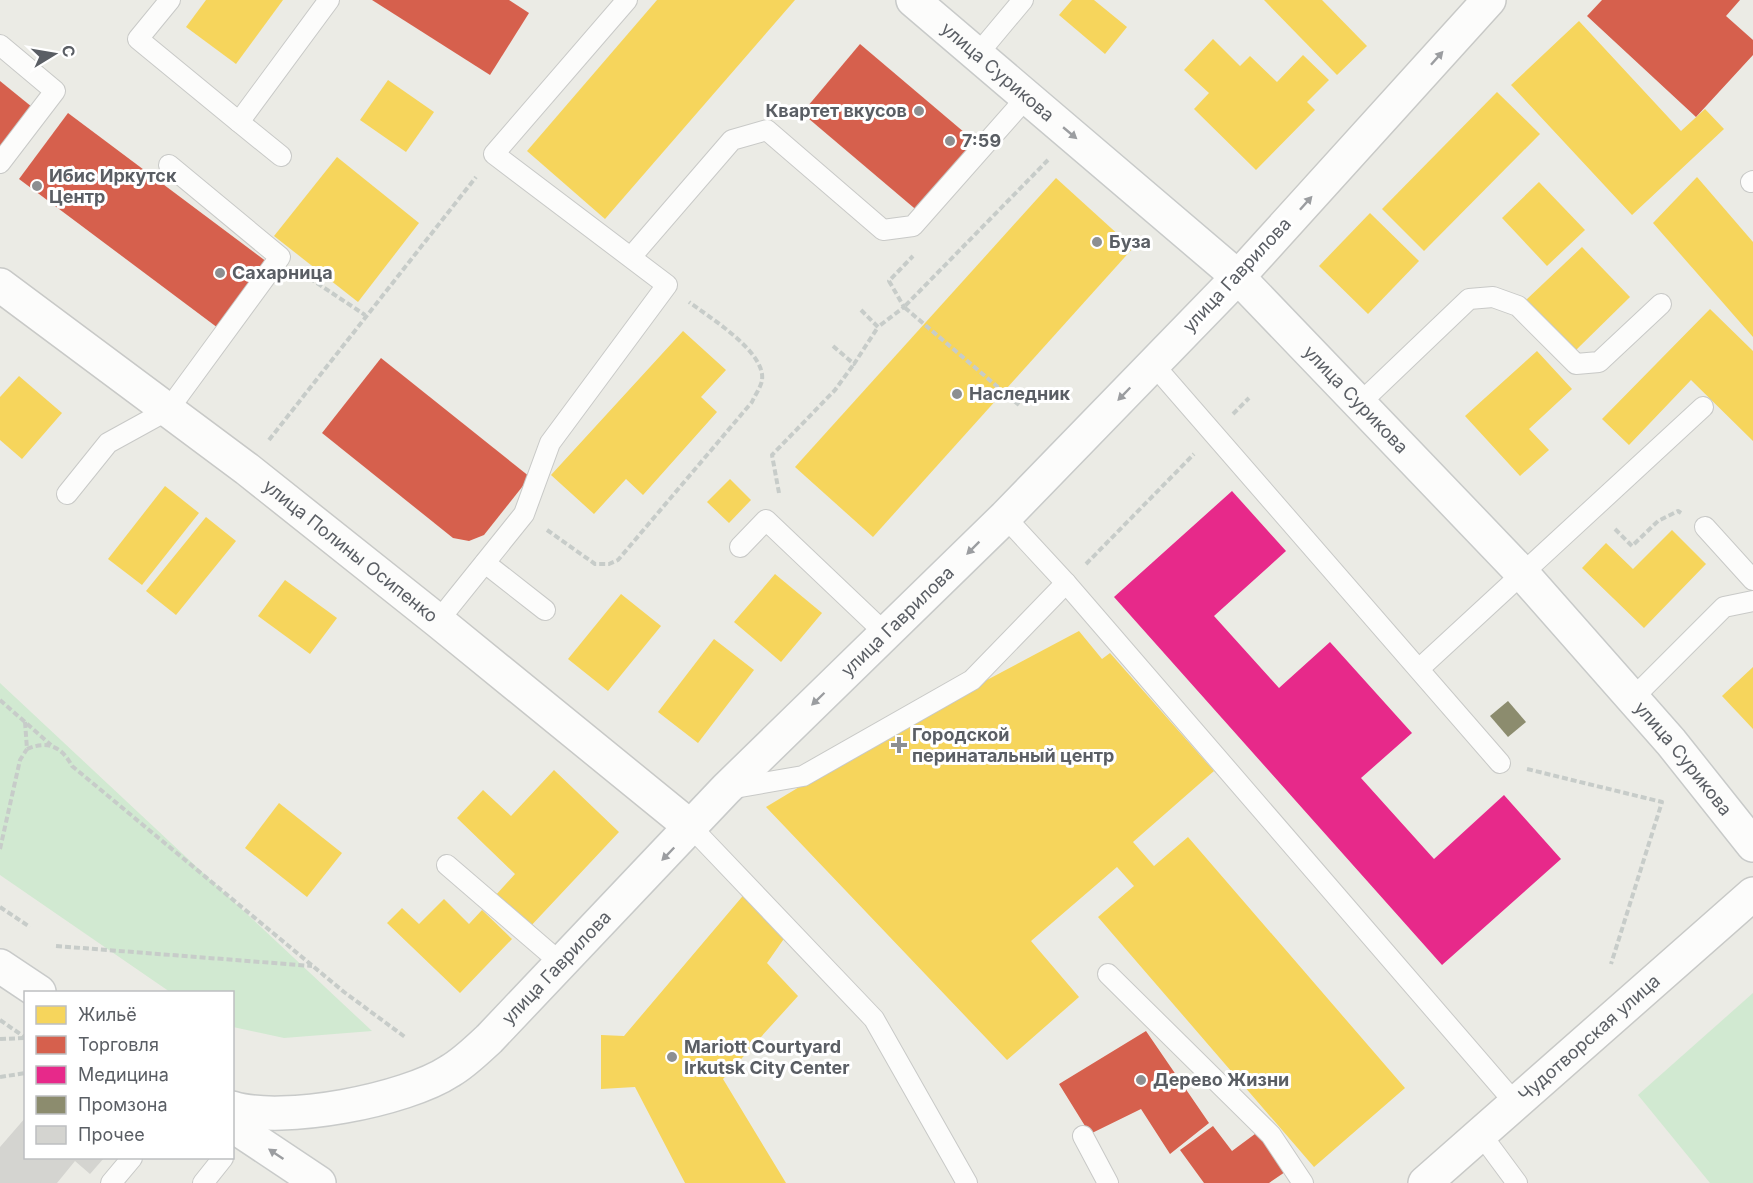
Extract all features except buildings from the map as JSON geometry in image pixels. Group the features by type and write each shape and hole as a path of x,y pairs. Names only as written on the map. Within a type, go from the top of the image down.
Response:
{"main road":[{"name":"улица Сурикова","path":"913,0 1238,277 1521,572 1633,698 1753,845"},
{"name":"улица Гаврилова","path":"235,1127 250,1113 315,1113 400,1092 450,1072 489,1039 692,828 726,789 1005,517 1238,277 1478,4"},
{"name":"улица Полины Осипенко","path":"0,285 247,469 692,828"},
{"name":"Чудотворская улица","path":"1425,1183 1753,894"},
{"path":"0,966 36,991"},
{"path":"235,1127 319,1183"}],"lane":[{"path":"170,0 138,39 281,156"},
{"path":"239,122 329,0"},
{"path":"438,621 524,514 550,443 667,285 494,154 627,0"},
{"path":"977,55 1023,0"},
{"path":"0,45 55,91 0,163"},
{"path":"631,257 732,140 767,130 883,230 913,226 1027,97"},
{"path":"68,494 108,443 168,410 279,257 169,165"},
{"path":"1359,404 1469,299 1493,297 1518,306 1576,364 1599,362 1661,304"},
{"path":"1153,364 1500,763"},
{"path":"1420,669 1521,572 1703,407"},
{"path":"1005,517 1066,583 1516,1104"},
{"path":"740,547 766,520 886,634"},
{"path":"1705,527 1753,580"},
{"path":"485,563 544,610"},
{"path":"726,789 803,776 972,680 1066,583"},
{"path":"1633,698 1724,607 1753,601"},
{"path":"692,828 874,1019 967,1183"},
{"path":"447,865 562,964"},
{"path":"1108,974 1271,1135 1303,1183"},
{"path":"1480,1133 1517,1183"},
{"path":"1083,1136 1108,1183"},
{"path":"111,1183 131,1159"},
{"path":"203,1183 222,1159"}],"path":[{"path":"247,469 365,315 494,154"},
{"path":"1019,405 904,307 1051,158"},
{"path":"279,257 365,315"},
{"path":"524,514 595,564 609,564 618,560 752,402 762,379 756,359 744,344 667,285"},
{"path":"766,520 779,493 772,455 836,390 878,327"},
{"path":"833,346 854,364"},
{"path":"1066,583 1249,398"},
{"path":"1593,506 1632,546 1658,521 1678,511 1705,527"},
{"path":"0,700 51,745 65,753 72,766 312,966 405,1037"},
{"path":"25,722 27,749"},
{"path":"0,849 20,760 27,749 38,744 51,745"},
{"path":"1500,763 1662,802 1611,964"},
{"path":"0,908 30,927"},
{"path":"56,946 312,966"},
{"path":"0,1020 24,1037"},
{"path":"0,1039 24,1038"},
{"path":"0,1077 24,1073"}],"green space":[{"path":"0,683 372,1031 284,1038 234,1027 234,991 169,991 0,875"},
{"path":"1753,993 1753,1183 1710,1183 1638,1095"}],"place":[{"name":"Квартет вкусов","path":"919,111"},
{"name":"7:59","path":"950,141"},
{"name":"Ибис Иркутск Центр","path":"37,186"},
{"name":"Буза","path":"1097,242"},
{"name":"Сахарница","path":"220,273"},
{"name":"Наследник","path":"957,394"},
{"name":"Городской перинатальный центр","path":"899,745"},
{"name":"Mariott Courtyard Irkutsk City Center","path":"672,1057"},
{"name":"Дерево Жизни","path":"1141,1080"}]}
